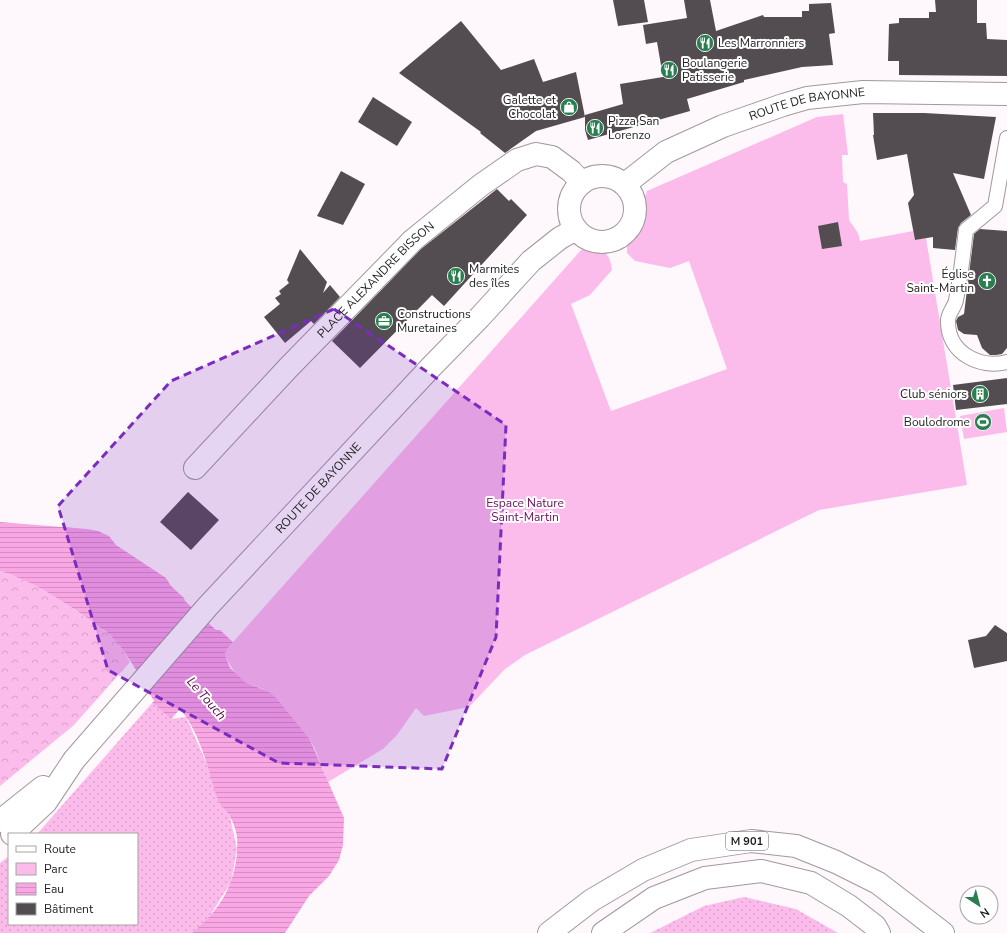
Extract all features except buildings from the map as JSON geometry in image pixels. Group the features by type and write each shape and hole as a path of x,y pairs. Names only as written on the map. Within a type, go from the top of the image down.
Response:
{"main road":[{"name":"ROUTE DE BAYONNE","path":"625,184 666,152 723,126 807,98 863,92 1007,94"},
{"name":"PLACE ALEXANDRE BISSON","path":"195,468 288,368 412,240 481,185 517,160 536,154 552,157 571,171 582,183"},
{"path":"604,176 615,178 625,184 634,201 635,210 633,220 629,228 614,240 600,241 586,238 576,229 570,217 569,204 576,188 592,177 604,176"},
{"name":"ROUTE DE BAYONNE","path":"13,833 46,802 74,760 208,606 530,261 560,238 576,229"},
{"name":"ROUTE DE BAYONNE","path":"0,821 74,760"},
{"path":"0,843 8,837"},
{"name":"M 901","path":"549,933 592,900 643,870 691,850 751,841 796,846 836,862 878,883 943,933"},
{"path":"603,933 654,898 661,895 705,878 761,871 811,883 849,906 875,926 879,933"}],"lane":[{"path":"1007,138 995,206 966,230 956,302 947,320 952,341 959,350 970,358 983,363 998,364 1007,362"}],"highlighted area":[{"path":"334,309 506,425 496,637 442,769 279,763 108,670 58,506 171,381"}],"green space":[{"name":"Espace Nature Saint-Martin","path":"843,114 848,155 842,155 843,182 847,184 849,220 858,233 860,241 913,231 915,240 926,238 967,485 819,510 525,655 505,669 469,707 424,716 416,708 397,735 383,749 328,782 309,738 279,701 263,689 245,682 237,676 226,658 225,654 227,649 581,250 602,252 609,257 611,263 612,270 590,295 571,304 611,411 727,369 689,261 670,268 635,261 627,253 627,243 641,223 643,203 647,191 817,117"},
{"name":"Boulodrome","path":"1004,408 1007,432 964,439 960,416"},
{"path":"0,571 24,580 57,598 112,637 130,662 74,725 0,786"},
{"path":"152,703 171,719 186,717 210,771 217,797 230,817 237,849 231,882 206,922 192,933 0,933 0,863 8,857 8,925 138,925 138,833 38,833"},
{"path":"744,897 796,909 838,933 650,933 704,906"}],"water":[{"name":"Le Touch","path":"0,522 87,529 98,531 109,536 116,545 166,578 171,586 184,598 185,601 216,630 220,630 233,642 225,654 230,668 245,682 271,693 309,738 344,818 343,845 339,860 329,876 309,896 285,933 192,933 210,916 223,898 232,877 237,853 237,837 235,828 229,815 217,798 198,738 187,718 180,709 171,719 152,703 154,701 124,651 109,634 46,591 0,571"}],"place":[{"name":"Les Marronniers","path":"705,43"},
{"name":"Boulangerie Patisserie","path":"669,70"},
{"name":"Galette et Chocolat","path":"569,107"},
{"name":"Pizza San Lorenzo","path":"595,128"},
{"name":"Marmites des îles","path":"456,276"},
{"name":"Église Saint-Martin","path":"987,281"},
{"name":"Constructions Muretaines","path":"384,321"},
{"name":"Club séniors","path":"980,394"},
{"name":"Boulodrome","path":"983,422"}]}
